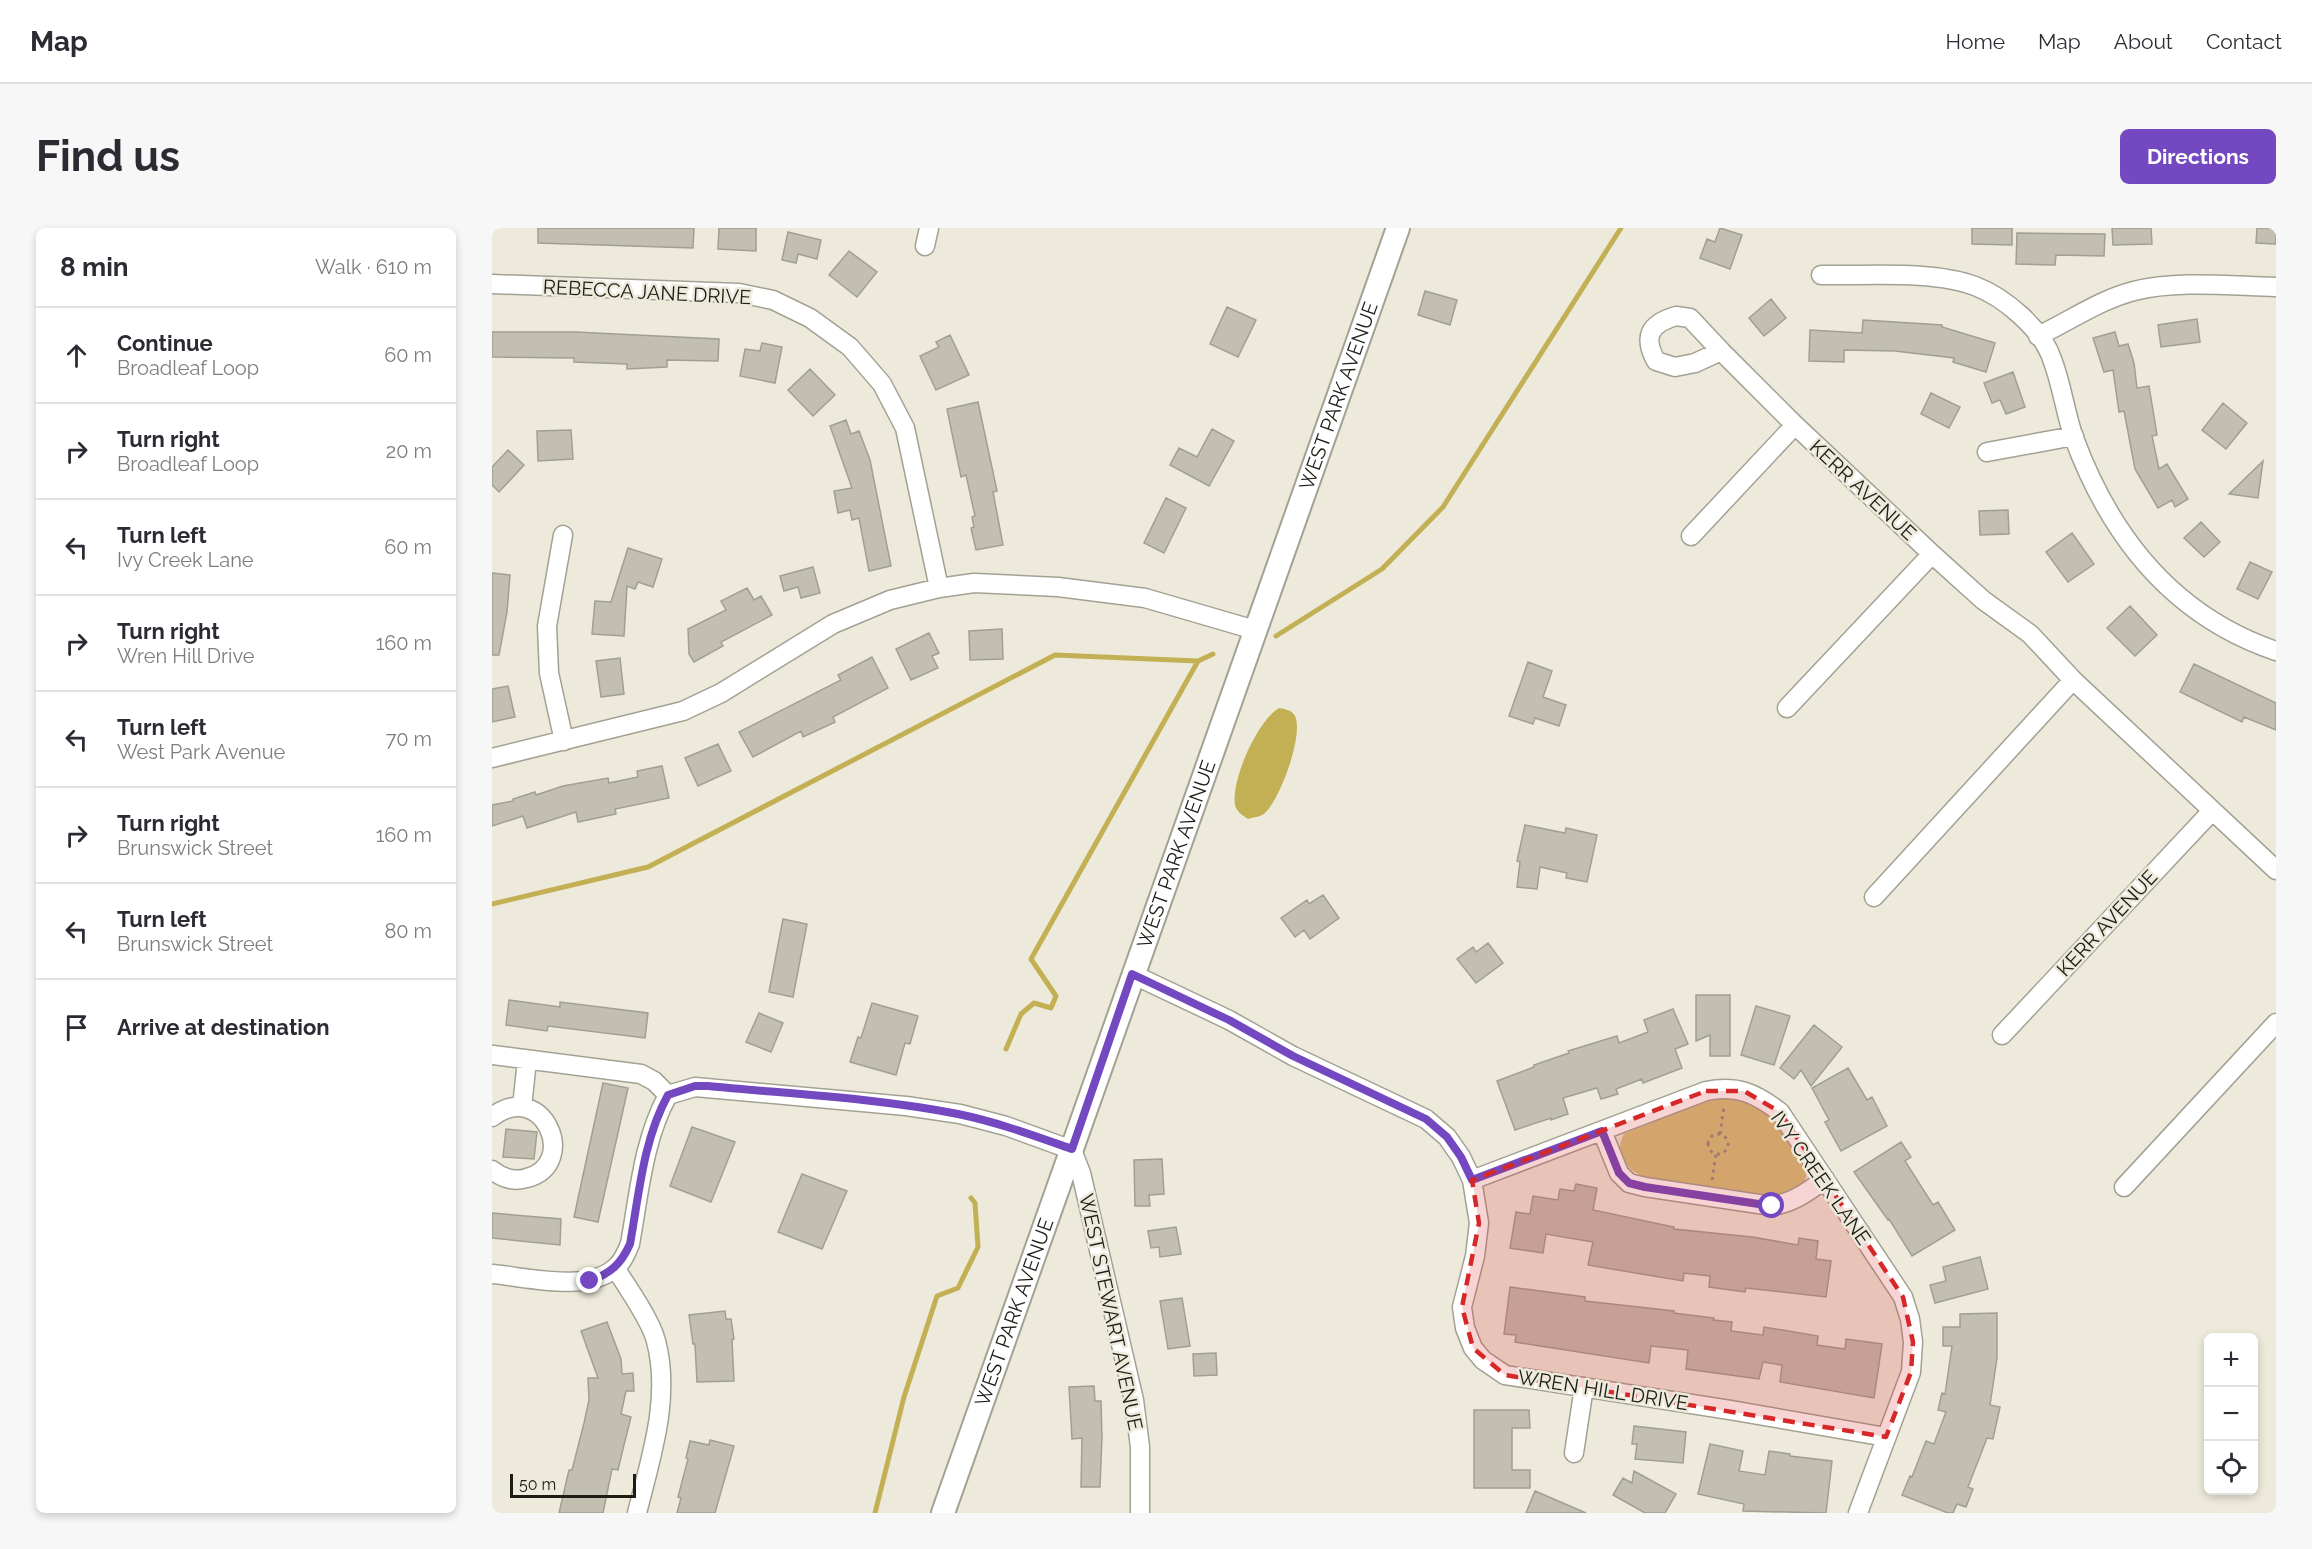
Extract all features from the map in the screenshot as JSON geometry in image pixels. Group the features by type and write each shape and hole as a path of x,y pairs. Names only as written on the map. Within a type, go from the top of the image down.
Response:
{"main road":[{"name":"WEST PARK AVENUE","path":"943,1513 1398,228"}],"street":[{"path":"925,246 929,228"},
{"path":"1821,275 1936,277 1974,286 2005,303 2038,336 2051,356 2074,436 2104,507 2140,559 2169,589 2203,615 2239,636 2276,651"},
{"name":"REBECCA JANE DRIVE","path":"492,284 739,293 773,300 810,318 850,347 882,384 905,428 939,588"},
{"path":"2038,336 2097,304 2134,291 2182,286 2276,287"},
{"name":"KERR AVENUE","path":"1721,351 1795,425 1932,554 1983,600 2030,634 2073,680 2276,870"},
{"name":"KERR AVENUE","path":"1691,536 1795,425"},
{"path":"1987,452 2074,436"},
{"path":"563,535 547,626 549,674 564,741"},
{"name":"KERR AVENUE","path":"1787,708 1932,554"},
{"path":"492,758 682,711 722,693 833,624 890,600 939,588 974,583 1058,588 1146,598 1255,630"},
{"path":"1874,897 2073,680"},
{"name":"KERR AVENUE","path":"2002,1035 2212,811"},
{"name":"WREN HILL DRIVE","path":"1132,974 1229,1020 1293,1056 1426,1119 1447,1137 1461,1157 1472,1180 1479,1223 1475,1256 1462,1307 1466,1328 1473,1348 1483,1360 1505,1375 1886,1437"},
{"path":"2124,1187 2276,1023"},
{"path":"493,1055 641,1074 654,1081 668,1095"},
{"path":"522,1107 527,1060"},
{"path":"492,1274 574,1282 590,1281 615,1268 623,1260 630,1244 651,1132 658,1111 668,1095 687,1088 708,1086 906,1106 960,1114 1006,1126 1072,1149"},
{"name":"IVY CREEK LANE","path":"1472,1180 1706,1091 1722,1088 1744,1091 1760,1097 1779,1112 1903,1297 1910,1320 1913,1342 1911,1372 1858,1513"},
{"path":"492,1117 509,1107 522,1107 540,1115 552,1133 552,1155 547,1164 530,1178 508,1179 492,1170"},
{"path":"1602,1131 1619,1173 1629,1183 1645,1187 1772,1206 1784,1204 1801,1196 1826,1179"},
{"name":"WEST STEWART AVENUE","path":"1072,1149 1081,1173 1134,1400 1140,1447 1140,1513"},
{"path":"615,1268 656,1339 663,1381 655,1444 637,1513"},
{"path":"1574,1452 1584,1387"}],"path":[{"path":"1720,1134 1724,1106"},
{"path":"1720,1134 1726,1137 1728,1148 1724,1153 1716,1154 1709,1149 1708,1143 1713,1135 1720,1134"},
{"path":"1712,1181 1716,1154"}],"highlighted area":[{"path":"1706,1091 1744,1091 1780,1112 1903,1297 1913,1342 1911,1372 1886,1437 1505,1375 1473,1348 1462,1307 1479,1223 1472,1180"}],"shaded area":[{"path":"1279,708 1294,714 1297,725 1289,766 1271,806 1263,814 1248,819 1238,811 1235,805 1237,781 1254,738 1262,725"},
{"path":"1721,1099 1741,1100 1752,1104 1762,1109 1770,1117 1805,1164 1807,1172 1800,1186 1777,1196 1649,1178 1635,1172 1621,1156 1620,1149 1624,1134 1699,1103"}],"building":[{"path":"538,228 694,228 693,248 538,243"},
{"path":"719,228 756,228 756,251 718,249"},
{"path":"1720,228 1742,235 1730,269 1700,258 1707,239 1715,242"},
{"path":"1972,228 2012,228 2012,245 1972,244"},
{"path":"2112,228 2151,228 2152,244 2113,245"},
{"path":"2257,228 2276,228 2276,244 2256,243"},
{"path":"788,232 821,240 817,259 798,254 796,263 782,260"},
{"path":"2017,233 2105,234 2104,256 2056,255 2055,265 2016,264"},
{"path":"849,251 877,272 857,297 829,275"},
{"path":"1425,291 1457,300 1450,325 1418,315"},
{"path":"1771,299 1786,318 1764,336 1749,318"},
{"path":"1227,307 1256,320 1238,357 1210,344"},
{"path":"2197,319 2200,342 2161,347 2158,325"},
{"path":"1863,320 1942,325 1942,327 1995,343 1986,372 1953,362 1954,358 1895,351 1844,350 1844,362 1809,361 1810,330 1862,333"},
{"path":"492,332 575,332 719,339 718,361 667,360 667,367 627,369 627,364 574,362 574,358 492,357"},
{"path":"2115,332 2119,346 2128,344 2134,363 2137,388 2149,386 2157,435 2152,436 2159,469 2167,464 2188,499 2175,507 2172,500 2158,508 2135,469 2124,411 2119,412 2113,370 2104,372 2093,338"},
{"path":"950,335 969,375 936,390 920,356 939,347 936,342"},
{"path":"762,343 782,347 775,383 740,376 745,349 760,351"},
{"path":"810,369 835,395 813,416 788,390"},
{"path":"2013,372 2025,407 2006,414 2000,400 1992,403 1984,383"},
{"path":"1931,393 1960,407 1949,428 1921,414"},
{"path":"978,402 997,491 993,492 1003,545 976,550 971,528 974,527 972,517 975,516 966,475 961,477 947,409"},
{"path":"2223,403 2247,423 2226,449 2202,430"},
{"path":"846,420 851,434 859,431 870,460 891,566 869,571 859,518 852,520 850,510 838,513 834,491 852,488 830,426"},
{"path":"1212,429 1234,441 1209,486 1170,465 1179,448 1197,457"},
{"path":"571,430 573,459 538,461 537,431"},
{"path":"508,450 524,465 499,492 492,485 492,467"},
{"path":"2263,461 2258,498 2229,494"},
{"path":"1166,498 1186,508 1164,553 1144,543"},
{"path":"2008,510 2009,534 1980,535 1979,511"},
{"path":"2201,522 2220,542 2204,557 2184,538"},
{"path":"2072,533 2094,564 2068,582 2046,552"},
{"path":"628,548 662,559 653,587 638,582 635,589 627,586 624,636 592,634 595,601 611,602"},
{"path":"2250,562 2272,572 2258,599 2237,589"},
{"path":"813,567 820,593 801,598 798,587 784,591 780,576"},
{"path":"492,573 510,575 507,612 499,655 492,655"},
{"path":"747,588 754,600 761,596 772,615 721,642 723,646 694,662 689,654 688,629 726,610 721,601"},
{"path":"2130,606 2157,635 2135,656 2107,628"},
{"path":"1002,629 1003,659 970,660 969,631"},
{"path":"929,633 939,653 932,656 938,668 911,680 896,649"},
{"path":"872,657 888,688 833,717 835,722 803,737 801,731 753,757 739,732 841,680 838,675"},
{"path":"620,658 624,694 601,697 596,661"},
{"path":"1528,662 1552,671 1543,697 1566,705 1559,726 1535,718 1533,724 1509,716"},
{"path":"2194,664 2276,703 2276,730 2244,717 2242,722 2180,692"},
{"path":"508,686 515,717 492,722 492,689"},
{"path":"718,744 731,771 698,786 685,758"},
{"path":"662,766 669,798 615,809 616,814 578,822 576,812 527,828 523,816 492,826 492,805 563,786 608,778 609,783 638,777 637,771"},
{"path":"1525,825 1565,833 1566,828 1597,835 1587,882 1566,878 1567,873 1540,867 1537,889 1517,887 1520,862 1517,861"},
{"path":"1323,895 1339,918 1310,939 1304,930 1295,937 1281,918 1307,900 1309,904"},
{"path":"783,919 807,924 793,997 769,992"},
{"path":"1488,943 1503,963 1476,983 1457,959 1473,947 1476,952"},
{"path":"1696,995 1730,995 1730,1056 1710,1056 1710,1035 1696,1041"},
{"path":"509,1000 560,1007 560,1002 648,1013 645,1038 548,1026 547,1031 506,1025"},
{"path":"872,1003 918,1016 910,1044 905,1043 896,1075 850,1062 858,1037 861,1038"},
{"path":"1756,1006 1790,1016 1774,1065 1741,1055"},
{"path":"1673,1009 1688,1044 1675,1049 1682,1068 1643,1083 1642,1079 1616,1089 1618,1094 1601,1099 1597,1088 1563,1098 1568,1114 1515,1130 1497,1081 1569,1053 1568,1051 1617,1036 1619,1043 1648,1032 1644,1020"},
{"path":"759,1013 783,1023 771,1052 746,1042"},
{"path":"1814,1025 1842,1047 1811,1086 1801,1070 1794,1079 1780,1068"},
{"path":"1848,1068 1867,1100 1872,1097 1887,1126 1841,1151 1825,1122 1829,1120 1812,1088"},
{"path":"603,1083 628,1088 598,1222 574,1217"},
{"path":"692,1127 735,1142 711,1202 670,1186"},
{"path":"506,1129 537,1132 534,1159 503,1157"},
{"path":"1901,1142 1911,1157 1905,1161 1933,1205 1938,1202 1955,1230 1912,1256 1889,1219 1854,1172"},
{"path":"1162,1159 1164,1194 1149,1195 1150,1206 1135,1206 1134,1160"},
{"path":"802,1174 847,1191 822,1249 778,1232"},
{"path":"1576,1184 1597,1188 1593,1210 1674,1227 1674,1229 1752,1237 1798,1245 1799,1238 1818,1241 1816,1259 1831,1261 1826,1297 1746,1288 1745,1292 1709,1287 1710,1276 1684,1273 1683,1281 1588,1265 1593,1242 1546,1234 1543,1253 1510,1248 1516,1212 1530,1214 1533,1196 1558,1200 1560,1189 1574,1191"},
{"path":"492,1213 561,1219 560,1245 492,1238"},
{"path":"1176,1227 1181,1254 1160,1257 1159,1247 1151,1248 1148,1231"},
{"path":"1980,1257 1988,1289 1935,1303 1930,1285 1946,1281 1943,1267"},
{"path":"1510,1287 1585,1297 1585,1301 1714,1318 1713,1320 1732,1322 1731,1331 1763,1335 1764,1327 1818,1336 1817,1345 1845,1349 1846,1339 1882,1344 1874,1398 1780,1382 1782,1365 1763,1362 1759,1379 1686,1369 1688,1350 1651,1346 1649,1363 1515,1342 1516,1335 1504,1334"},
{"path":"1182,1298 1190,1346 1168,1349 1160,1301"},
{"path":"725,1311 726,1319 731,1319 734,1339 732,1340 734,1381 697,1382 695,1344 693,1344 689,1315"},
{"path":"1997,1313 1997,1358 1990,1405 2000,1407 1993,1439 1987,1438 1968,1487 1973,1489 1966,1507 1957,1504 1953,1513 1948,1513 1902,1495 1910,1476 1912,1477 1926,1441 1934,1444 1946,1412 1938,1410 1942,1393 1945,1394 1952,1346 1943,1346 1943,1327 1960,1327 1960,1314"},
{"path":"607,1322 621,1359 622,1374 633,1373 634,1391 626,1391 621,1414 631,1417 618,1470 612,1469 603,1513 559,1513 589,1400 588,1378 598,1378 581,1331"},
{"path":"1216,1353 1217,1375 1194,1376 1193,1354"},
{"path":"1094,1386 1095,1401 1101,1401 1100,1487 1081,1487 1082,1438 1072,1439 1069,1387"},
{"path":"1474,1410 1529,1410 1530,1428 1512,1428 1512,1470 1530,1470 1530,1488 1474,1488"},
{"path":"1634,1426 1686,1432 1683,1463 1635,1459 1637,1444 1632,1444"},
{"path":"710,1440 734,1446 715,1513 677,1513 681,1498 678,1497 688,1459 686,1458 690,1441 709,1445"},
{"path":"1710,1444 1743,1451 1739,1471 1765,1475 1769,1451 1832,1461 1826,1513 1743,1511 1744,1504 1698,1494"},
{"path":"1634,1471 1676,1494 1665,1513 1645,1513 1613,1495 1623,1478 1632,1483"},
{"path":"1535,1491 1586,1513 1526,1513"}],"waterway":[{"path":"1276,636 1382,569 1443,507 1621,228"},
{"path":"492,904 648,867 1055,655 1198,661 1213,654"},
{"path":"1006,1049 1021,1014 1034,1003 1051,1008 1056,996 1031,959 1198,661"},
{"path":"875,1513 904,1397 937,1296 958,1288 978,1247 975,1203 971,1198"}],"route":[{"path":"590,1281 615,1268 623,1260 630,1244 651,1132 658,1111 668,1095 695,1086 708,1086 906,1106 960,1114 1006,1126 1072,1149 1132,974 1229,1020 1293,1056 1426,1119 1447,1137 1461,1157 1472,1180 1602,1131 1619,1173 1629,1183 1772,1206"}]}
